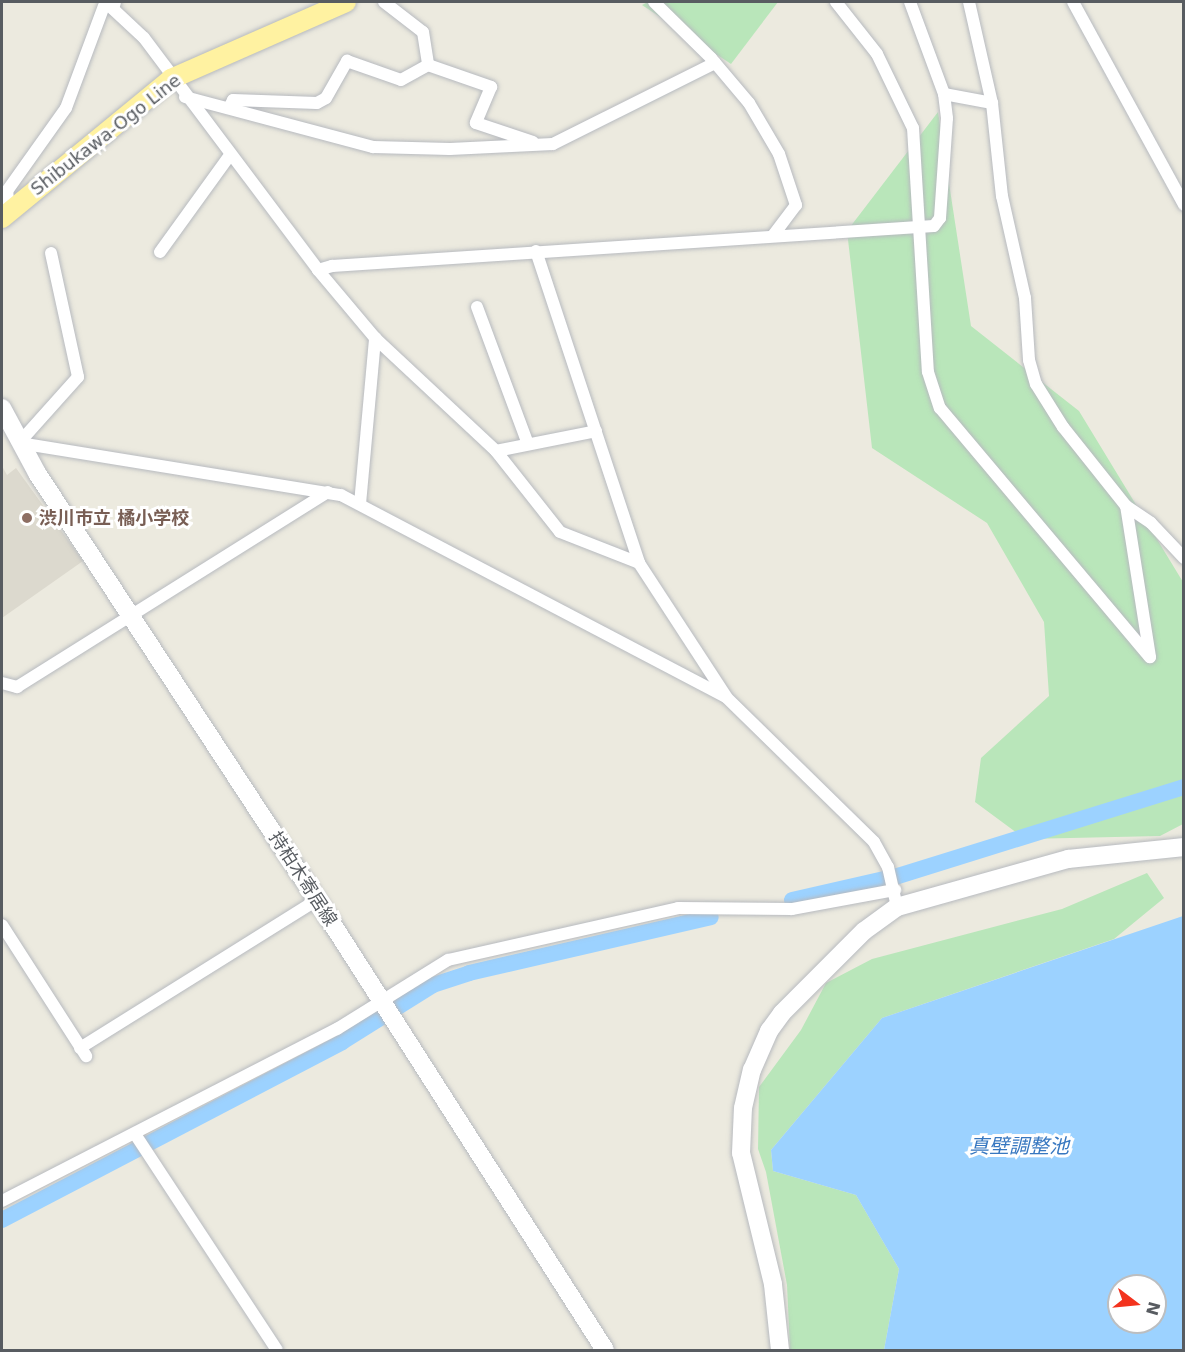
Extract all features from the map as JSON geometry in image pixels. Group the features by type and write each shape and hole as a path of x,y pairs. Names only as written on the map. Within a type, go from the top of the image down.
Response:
{"main road":[{"name":"Shibukawa-Ogo Line","path":"5,215 171,79 346,2"},
{"name":"持柏木寄居線","path":"2,408 19,444 383,1002 605,1350"},
{"path":"780,1350 773,1284 741,1153 743,1108 752,1070 769,1031 794,998 864,931 894,894 1068,859 1184,847"}],"street":[{"path":"91,2 111,5 144,38 171,79 318,270 375,338 496,451 560,532 639,563"},
{"path":"384,2 423,33 428,65"},
{"path":"654,2 715,63 749,103 779,154 796,206 773,235"},
{"path":"836,2 877,54 913,128 921,228 928,372 940,408 1150,657 1126,506"},
{"path":"318,270 536,251 934,226 940,218 947,118 944,94 910,2"},
{"path":"969,2 992,103 1002,196 1025,298 1029,360 1036,384 1064,427 1126,506 1150,524 1184,558"},
{"path":"1073,2 1184,206"},
{"path":"5,215 7,191 66,108 111,5"},
{"path":"229,108 233,100 317,103 326,98 346,61 400,80 428,65 491,87 476,123 539,145"},
{"path":"185,97 372,147 539,145 553,144 715,63"},
{"path":"944,94 992,103"},
{"path":"160,252 230,155"},
{"path":"2,1201 136,1135 337,1029 383,1002 431,969 464,955 678,908 792,909 894,894 888,867 874,842 726,697 639,563 536,251"},
{"path":"19,444 78,377 51,253"},
{"path":"477,307 528,444"},
{"path":"360,504 375,338"},
{"path":"496,451 596,431"},
{"path":"19,444 328,492 360,504 726,697"},
{"path":"2,683 17,687 328,492"},
{"path":"2,925 83,1052 317,900"},
{"path":"136,1135 277,1350"}],"shaded area":[{"name":"渋川市立 橘小学校","path":"2,466 7,475 16,468 83,561 2,618"}],"green space":[{"path":"648,2 778,2 731,64 642,5"},
{"path":"938,112 971,326 1079,411 1183,582 1183,824 1160,836 1025,839 975,802 981,758 1049,696 1044,622 987,523 872,448 847,231"},
{"path":"1147,873 1164,898 1114,939 882,1018 771,1150 773,1171 856,1195 899,1269 884,1350 790,1350 787,1285 766,1172 758,1149 759,1087 801,1030 826,983 872,959 1062,909"}],"water":[{"name":"真壁調整池","path":"1183,916 1183,1350 884,1350 899,1269 856,1195 773,1171 771,1150 882,1018"}],"waterway":[{"path":"792,900 898,876 1184,787"},
{"path":"2,1220 342,1042 433,985 469,973 711,917"}],"place":[{"name":"渋川市立 橘小学校","path":"27,518"}]}
